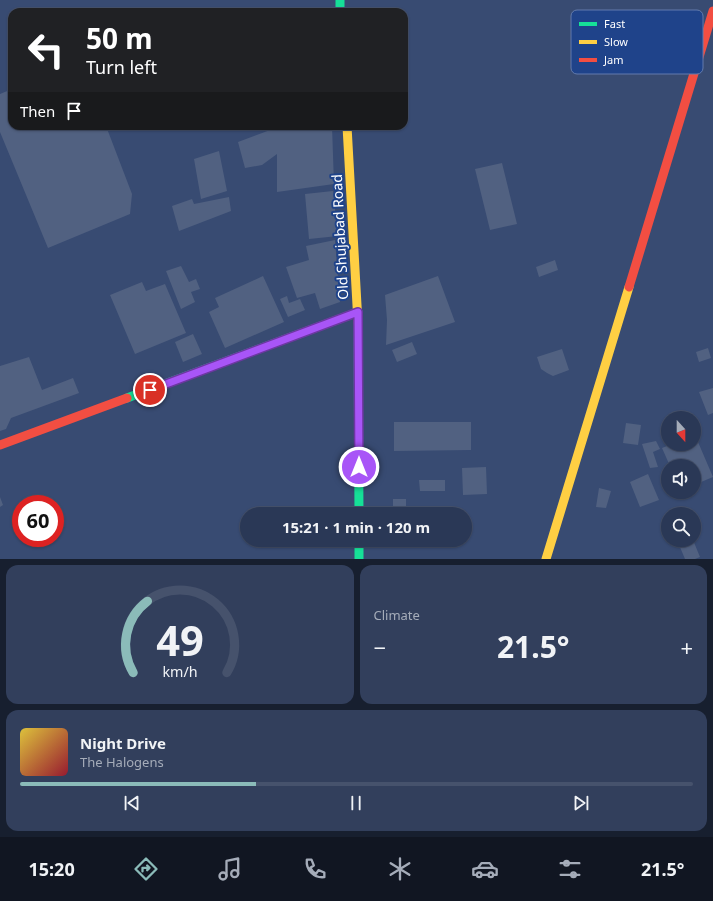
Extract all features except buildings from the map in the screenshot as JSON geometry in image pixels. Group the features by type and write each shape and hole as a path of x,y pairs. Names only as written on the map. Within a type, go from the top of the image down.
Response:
{"street":[{"path":"703,44 713,11"},
{"path":"546,559 694,74"},
{"name":"Old Shujabad Road","path":"347,130 358,312 359,507"},
{"path":"0,445 358,312"},
{"path":"359,547 359,559"}],"traffic: fast":[{"path":"340,0 340,8"},
{"path":"127,398 358,312"},
{"path":"358,323 359,507"},
{"path":"359,547 359,559"}],"traffic: slow":[{"path":"347,130 358,323"},
{"path":"546,559 629,287"}],"traffic: jam":[{"path":"703,44 713,11"},
{"path":"629,287 694,74"},
{"path":"0,445 127,398"}],"route":[{"path":"150,390 358,312 359,467"}]}
